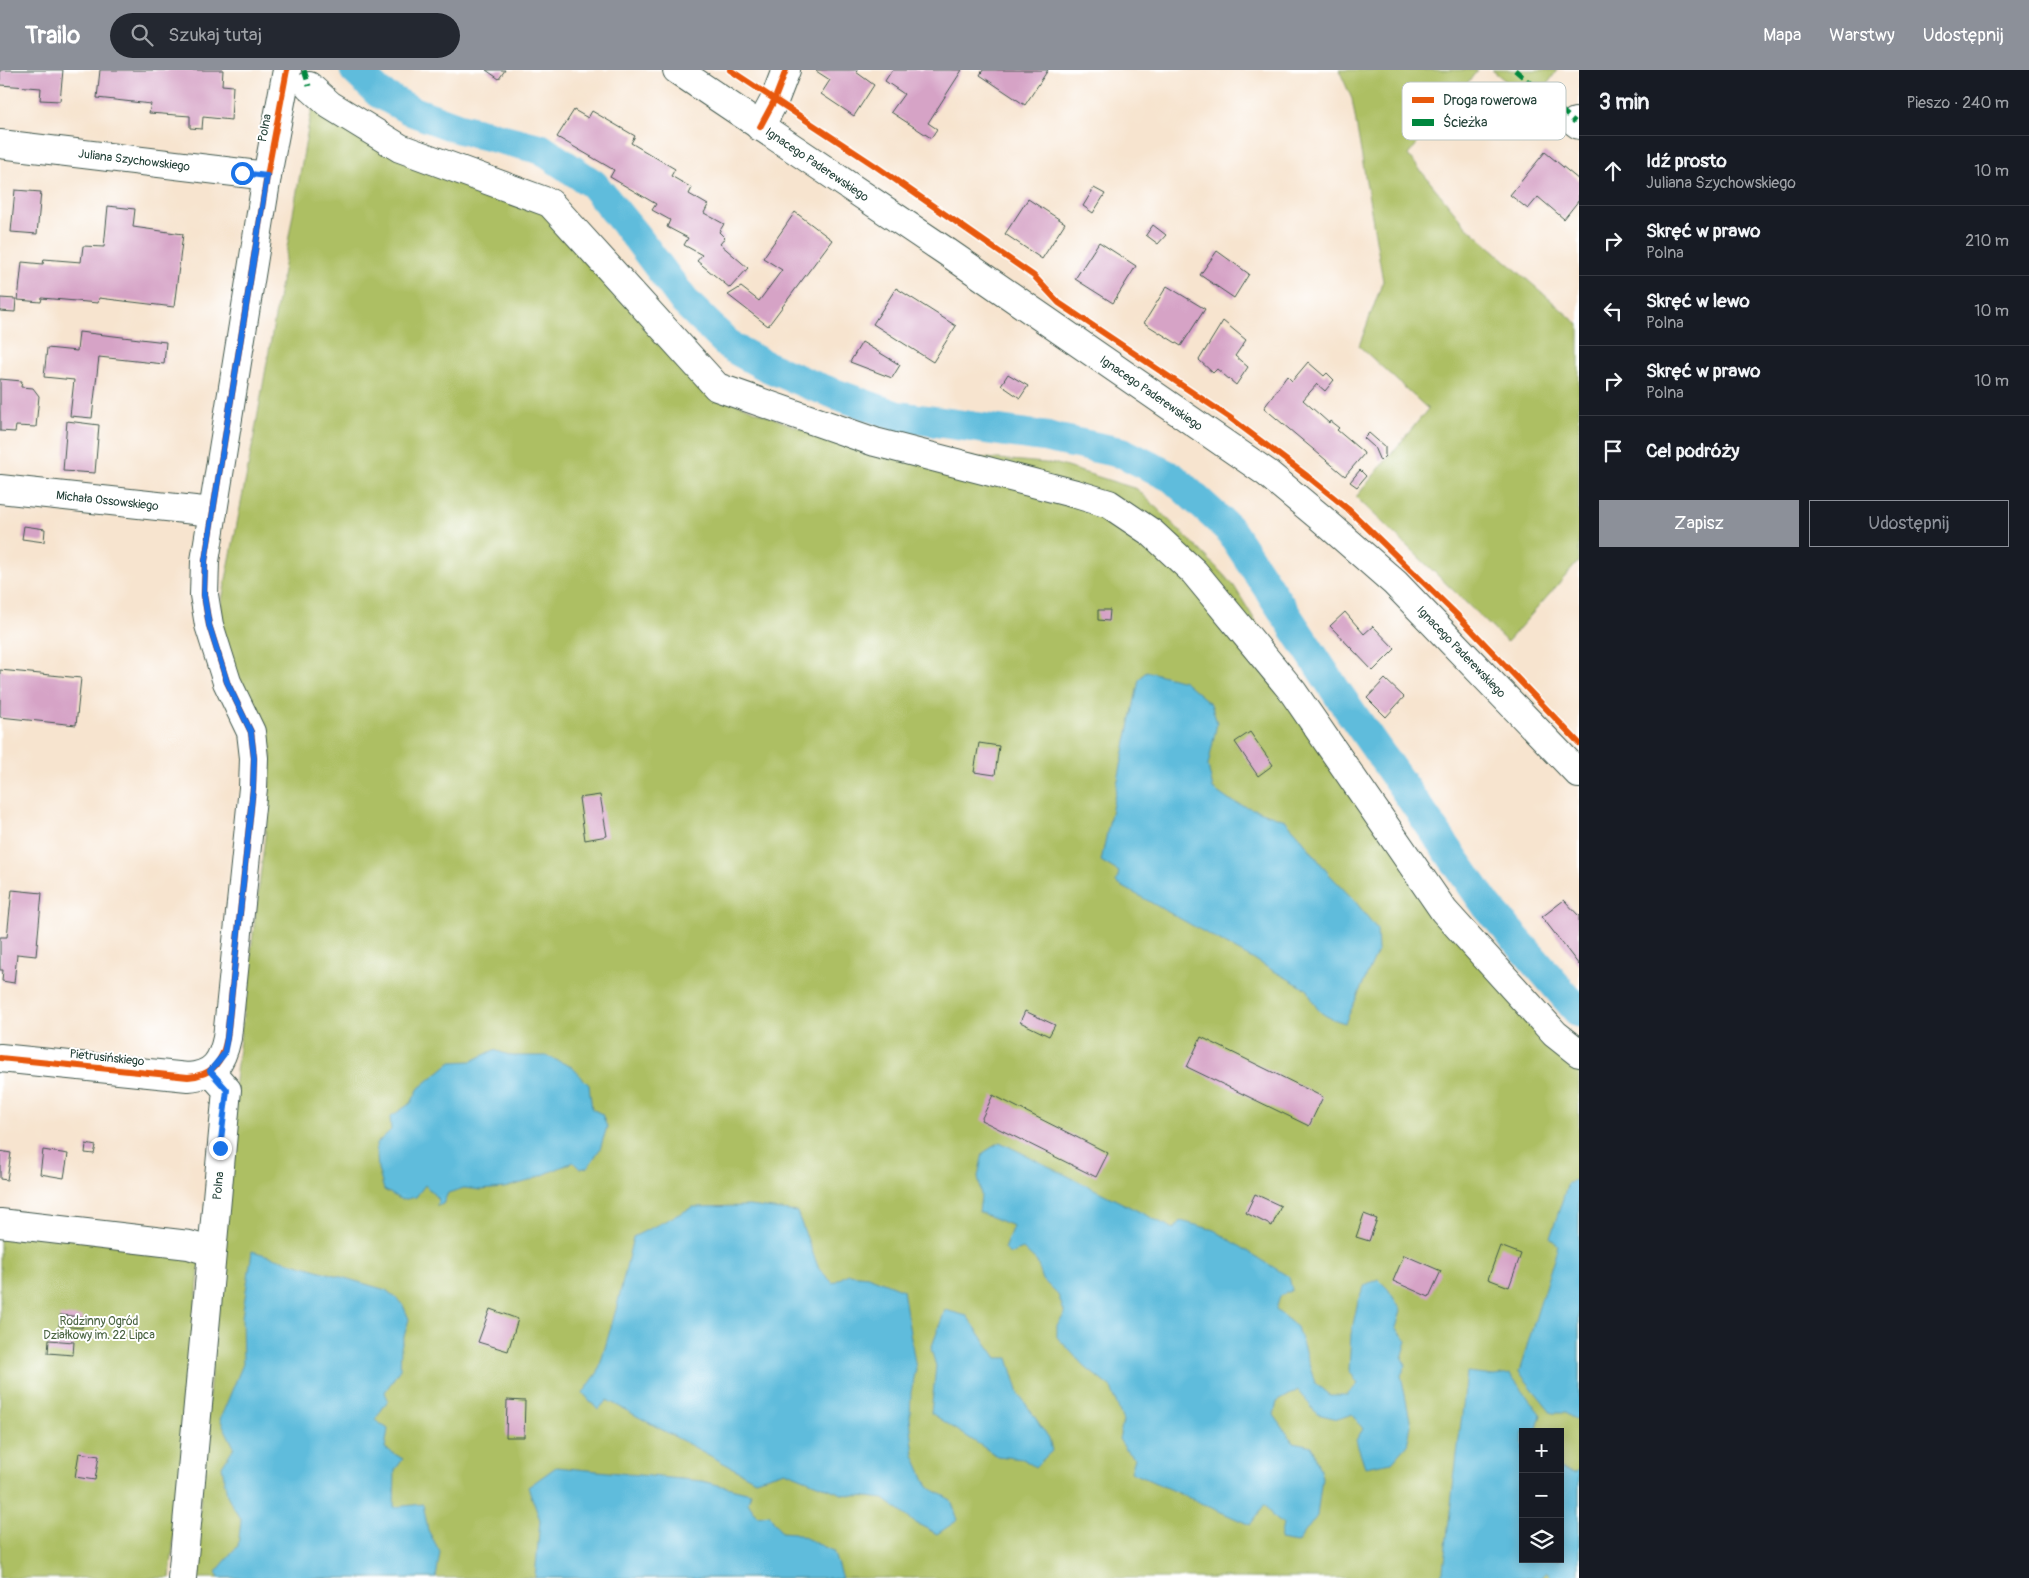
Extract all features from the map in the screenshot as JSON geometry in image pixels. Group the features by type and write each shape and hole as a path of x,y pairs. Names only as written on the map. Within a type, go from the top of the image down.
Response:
{"street":[{"name":"Polna","path":"182,1578 205,1248 227,1090 210,1071 224,1054 227,1038 253,788 254,758 251,732 227,682 209,625 205,602 205,561 267,176 287,70"},
{"name":"Ignacego Paderewskiego","path":"677,70 947,252 1268,474 1395,583 1579,774"},
{"path":"760,127 774,101 786,70"},
{"path":"309,86 330,106 400,148 550,203 717,387 875,442 1109,504 1152,533 1194,572 1293,692 1444,911 1555,1034 1579,1053"},
{"name":"Juliana Szychowskiego","path":"0,144 267,176"},
{"name":"Michała Ossowskiego","path":"0,489 213,512"},
{"name":"Pietrusińskiego","path":"0,1058 188,1077 201,1076 210,1071"},
{"path":"0,1223 205,1248 165,1578"}],"green space":[{"path":"1339,70 1478,70 1468,82 1402,82 1402,140 1420,140 1408,155 1466,226 1579,325 1579,561 1507,642 1356,497 1428,409 1359,346 1383,281 1352,99"},
{"path":"1492,70 1557,70 1549,82 1507,82"},
{"path":"318,81 378,143 557,208 725,399 845,446 1057,464 1137,489 1234,586 1301,695 1464,924 1579,1045 1579,1578 194,1578 235,1080 267,821 271,755 256,711 234,678 222,625 221,605 253,442 308,128"},
{"name":"Rodzinny Ogród Działkowy im. 22 Lipca","path":"0,1216 202,1240 170,1578 0,1578"}],"water":[{"path":"1146,671 1184,681 1211,704 1217,723 1208,766 1213,789 1230,801 1285,820 1377,929 1378,951 1345,1023 1326,1016 1321,1012 1314,1004 1308,990 1116,883 1119,872 1101,861 1139,680"},
{"path":"494,1050 512,1056 547,1056 572,1067 589,1085 592,1109 602,1114 607,1127 600,1149 588,1167 580,1169 573,1162 529,1181 504,1188 480,1190 464,1188 448,1193 443,1204 437,1206 438,1199 425,1185 416,1197 402,1200 384,1190 378,1169 376,1144 391,1130 390,1117 411,1103 419,1088 451,1062 472,1061"},
{"path":"1000,1142 1174,1229 1181,1221 1214,1230 1289,1277 1292,1290 1280,1296 1276,1310 1297,1327 1315,1383 1329,1395 1347,1395 1358,1384 1349,1370 1351,1334 1358,1301 1365,1285 1378,1279 1388,1289 1401,1310 1396,1328 1407,1341 1402,1358 1406,1366 1401,1375 1411,1425 1407,1445 1392,1462 1365,1467 1356,1440 1363,1429 1352,1414 1338,1419 1317,1414 1298,1390 1277,1402 1274,1415 1293,1442 1312,1446 1322,1477 1317,1516 1297,1543 1280,1540 1283,1524 1273,1517 1265,1505 1250,1525 1131,1472 1135,1458 1128,1453 1119,1439 1123,1421 1111,1388 1085,1367 1057,1337 1057,1325 1065,1314 1058,1295 1043,1280 1037,1262 1023,1249 1010,1254 1004,1249 1013,1226 979,1212 981,1196 978,1176 983,1153"},
{"path":"1579,1178 1579,1422 1565,1413 1552,1413 1519,1372 1558,1245 1550,1238 1568,1183"},
{"path":"749,1206 797,1212 819,1269 833,1283 848,1274 868,1276 903,1290 916,1369 911,1392 910,1418 914,1455 928,1487 951,1500 958,1520 937,1534 914,1522 884,1499 842,1494 785,1471 755,1480 607,1400 598,1410 583,1393 598,1372 617,1306 633,1237 693,1207"},
{"path":"252,1251 386,1290 402,1303 409,1319 401,1347 400,1369 385,1392 388,1400 375,1420 388,1429 385,1448 403,1459 395,1470 394,1507 423,1504 428,1530 440,1552 436,1578 219,1578 216,1572 238,1546 241,1521 227,1495 222,1466 234,1447 220,1419 243,1364 242,1317"},
{"path":"945,1310 967,1316 997,1358 1008,1358 1019,1394 1049,1438 1052,1451 1035,1467 1023,1459 997,1456 931,1413 936,1366 931,1349"},
{"path":"1467,1373 1494,1376 1510,1374 1541,1415 1537,1428 1519,1428 1519,1563 1564,1563 1564,1470 1574,1473 1579,1469 1579,1578 1552,1578 1547,1572 1541,1578 1442,1578"},
{"path":"556,1467 702,1481 751,1493 748,1502 757,1516 769,1514 781,1532 795,1533 833,1551 842,1578 535,1578 540,1520 528,1487"}],"building":[{"path":"0,70 63,70 60,101 40,100 41,88 0,85"},
{"path":"100,70 223,70 222,85 233,86 231,120 203,117 202,129 190,128 190,116 149,113 151,104 97,98"},
{"path":"486,70 505,70 499,79"},
{"path":"817,70 858,70 856,72 874,85 854,116 821,94 830,80"},
{"path":"892,70 962,70 928,123 937,129 931,138 891,112 904,94 885,81"},
{"path":"983,70 1048,70 1025,105 980,75"},
{"path":"574,110 588,118 592,111 635,136 631,143 675,169 671,176 692,188 689,194 708,205 704,213 724,224 719,232 725,238 720,244 748,268 730,288 697,261 702,255 684,245 688,238 667,227 670,220 652,210 656,204 610,177 614,170 557,137"},
{"path":"1545,152 1579,180 1579,200 1564,219 1538,197 1528,209 1510,195"},
{"path":"1094,188 1105,194 1093,213 1083,206"},
{"path":"15,190 41,192 37,234 11,232"},
{"path":"1028,199 1065,223 1042,259 1005,234"},
{"path":"108,206 135,209 133,227 183,234 174,307 99,298 98,303 42,298 41,302 18,300 22,262 43,264 44,259 81,262 83,246 104,247"},
{"path":"795,212 832,240 768,326 728,295 741,287 759,301 782,270 763,258"},
{"path":"1153,225 1166,235 1158,244 1146,235"},
{"path":"1099,242 1136,266 1113,303 1075,279"},
{"path":"1217,251 1249,274 1234,298 1200,275"},
{"path":"1167,286 1205,309 1181,346 1144,323"},
{"path":"896,288 956,326 933,362 873,324"},
{"path":"0,298 16,299 15,312 0,311"},
{"path":"1223,321 1246,340 1235,356 1248,367 1236,385 1217,369 1213,373 1199,360"},
{"path":"79,332 166,342 164,364 99,357 92,418 70,416 74,380 44,377 47,348 77,351"},
{"path":"862,342 900,365 892,378 850,362"},
{"path":"1308,362 1324,376 1327,373 1334,380 1325,391 1317,384 1303,400 1329,423 1330,421 1339,428 1337,430 1364,454 1345,476 1264,408 1287,376 1292,381"},
{"path":"1008,374 1028,386 1020,398 1001,385"},
{"path":"0,379 22,381 21,387 33,388 39,396 36,427 16,426 15,432 0,431"},
{"path":"67,421 99,425 95,473 63,471"},
{"path":"1369,433 1385,447 1385,456 1380,461 1374,447 1364,438"},
{"path":"1360,470 1366,476 1357,487 1350,482"},
{"path":"24,526 45,529 44,542 22,539"},
{"path":"1098,610 1110,610 1109,621 1098,620"},
{"path":"1345,612 1364,634 1373,626 1395,649 1373,671 1330,626"},
{"path":"0,670 81,678 76,725 0,717"},
{"path":"1385,679 1404,697 1386,717 1367,698"},
{"path":"1250,732 1273,765 1258,776 1235,742"},
{"path":"979,743 999,746 995,775 974,772"},
{"path":"600,795 607,836 585,840 579,798"},
{"path":"12,890 42,893 36,956 17,954 14,983 2,981 3,970 0,970 0,937 7,937"},
{"path":"1564,900 1579,916 1579,965 1542,917"},
{"path":"1025,1011 1055,1025 1049,1036 1020,1022"},
{"path":"1201,1037 1323,1097 1309,1126 1187,1067"},
{"path":"993,1095 1108,1153 1096,1177 981,1120"},
{"path":"86,1144 96,1146 94,1154 85,1153"},
{"path":"43,1150 68,1154 64,1178 40,1174"},
{"path":"0,1151 11,1153 7,1180 0,1179"},
{"path":"1255,1194 1281,1206 1272,1226 1246,1213"},
{"path":"1364,1214 1377,1219 1369,1241 1356,1237"},
{"path":"1500,1246 1521,1254 1509,1287 1488,1279"},
{"path":"1404,1255 1441,1271 1429,1297 1393,1281"},
{"path":"490,1309 518,1319 508,1351 478,1342"},
{"path":"60,1315 83,1317 82,1328 59,1326"},
{"path":"49,1340 74,1342 73,1355 48,1353"},
{"path":"507,1400 525,1401 524,1437 506,1437"},
{"path":"79,1453 99,1456 95,1480 75,1477"}],"waterway":[{"path":"355,70 379,93 412,111 458,128 541,149 593,184 638,239 685,302 731,347 766,366 811,385 896,416 1046,437 1123,453 1173,478 1230,530 1338,694 1487,906 1579,1012"}],"marked path":[{"path":"304,70 309,86"},
{"path":"1515,70 1529,82"},
{"path":"1566,114 1575,122"}],"cycle path":[{"path":"0,1058 188,1077 197,1076 215,1066 225,1046 253,788 254,758 251,732 227,682 209,625 204,595 205,561 267,176 287,70"},
{"path":"730,70 874,165 1034,276 1059,303 1229,417 1307,476 1348,509 1458,616 1579,743"},
{"path":"760,127 774,101 786,70"}],"route":[{"path":"220,1148 227,1090 210,1071 224,1054 227,1038 253,788 254,758 251,732 227,682 209,625 204,595 205,561 267,176 242,173"}]}
